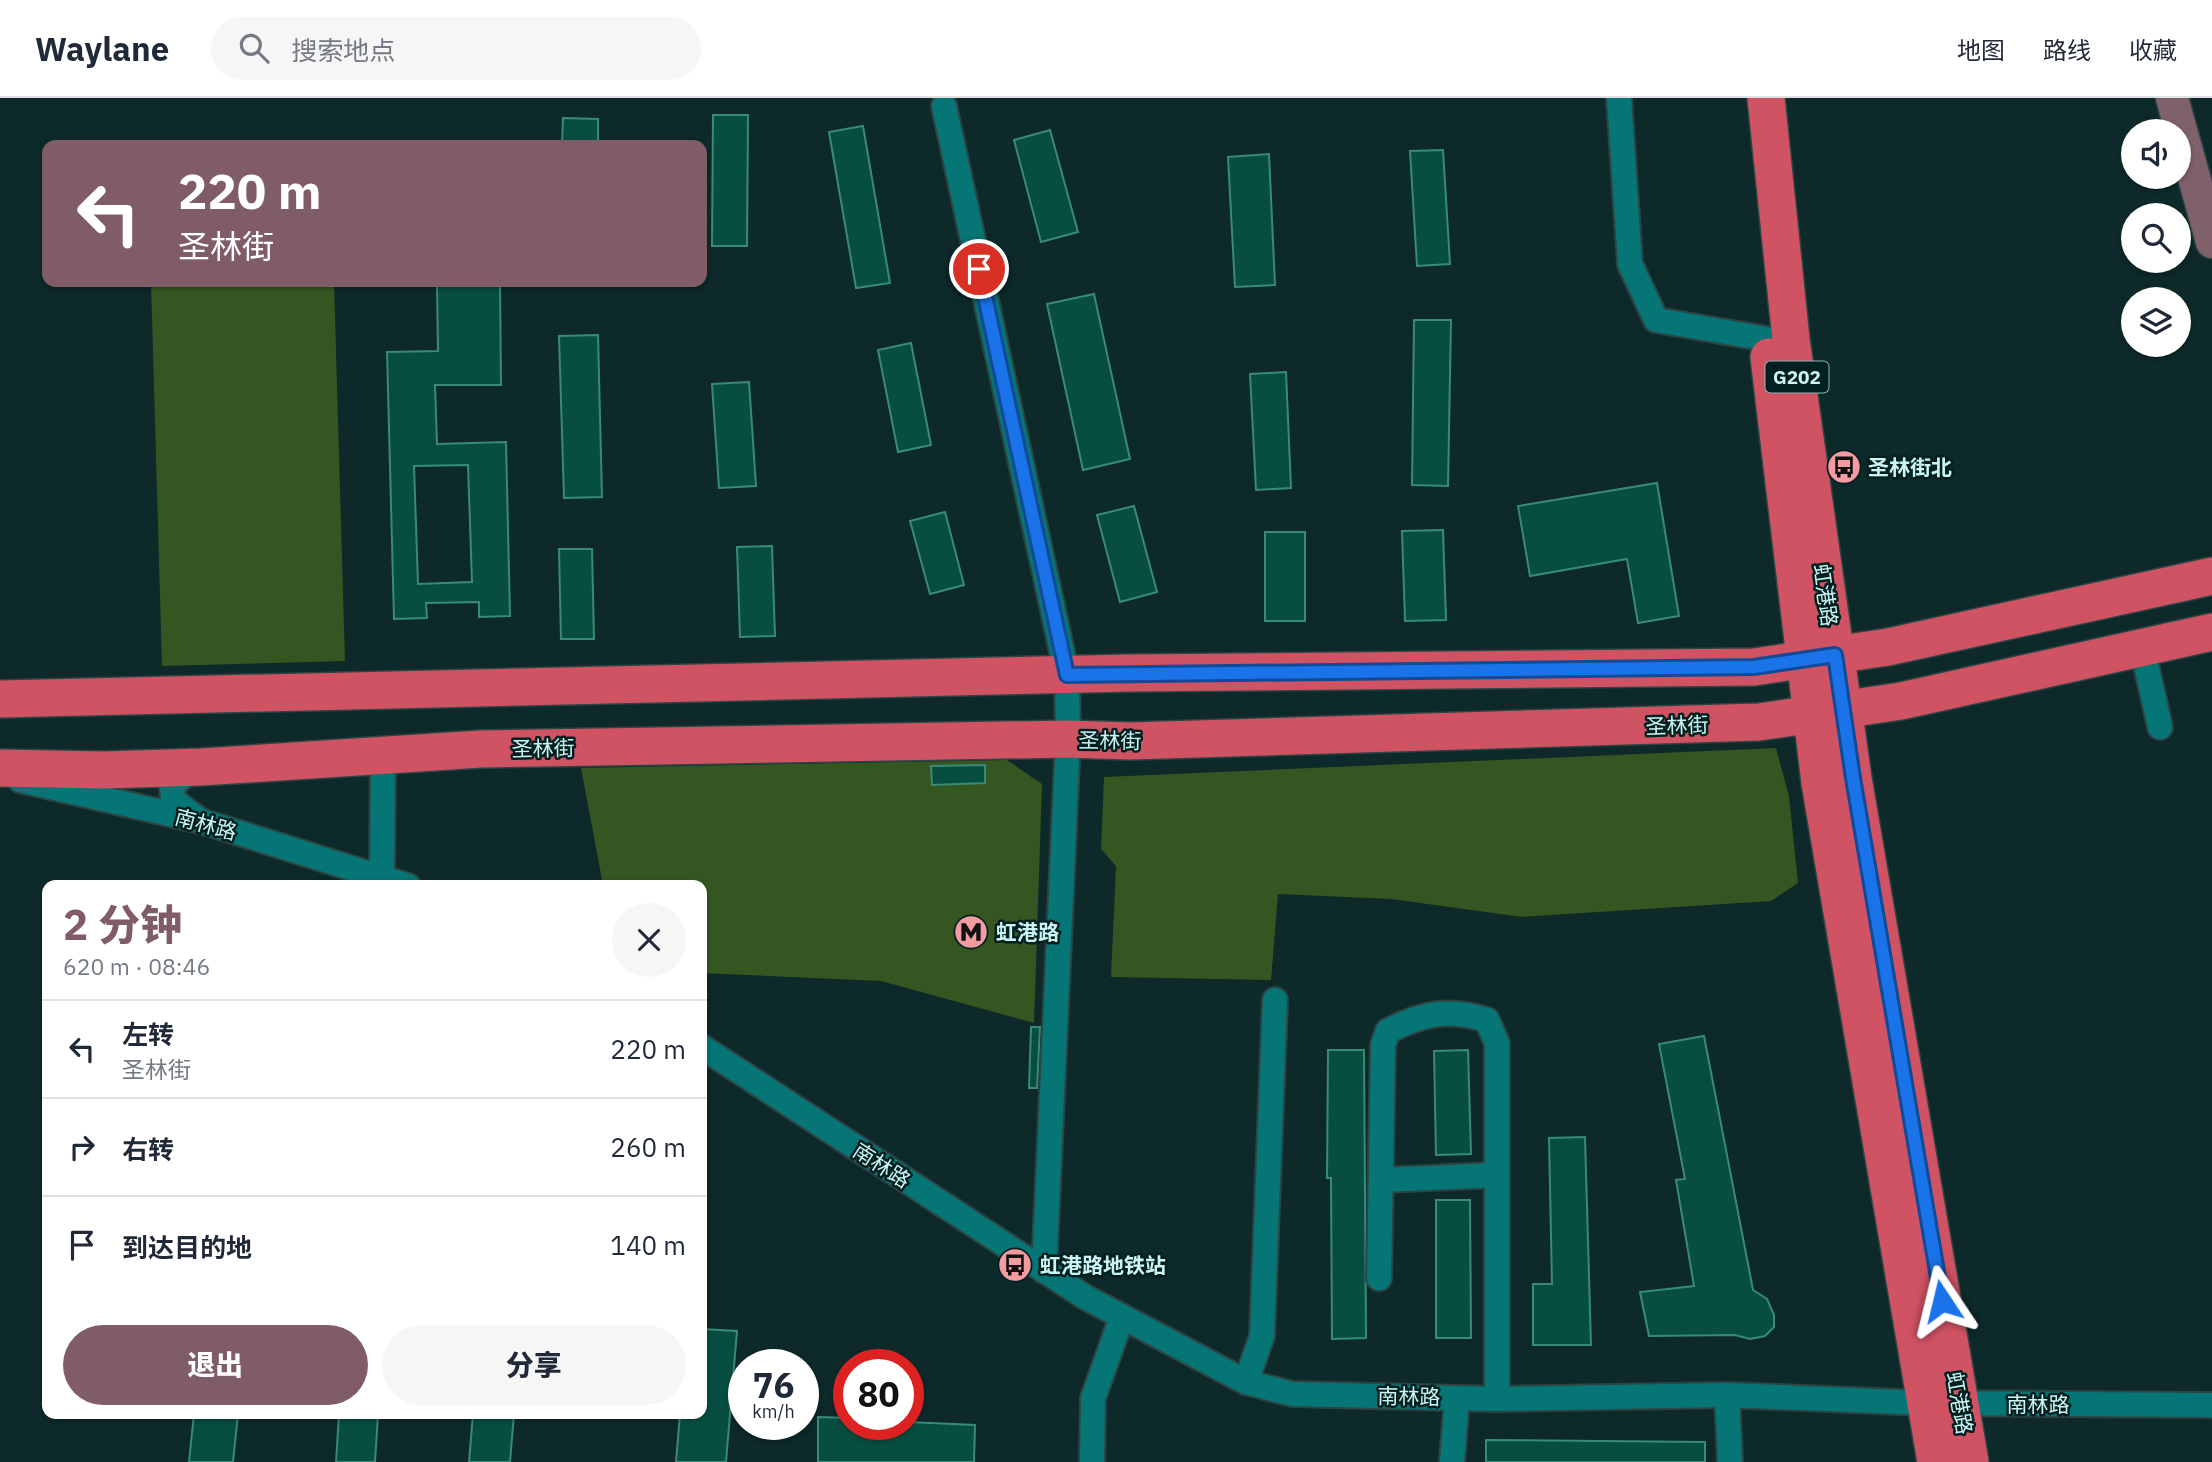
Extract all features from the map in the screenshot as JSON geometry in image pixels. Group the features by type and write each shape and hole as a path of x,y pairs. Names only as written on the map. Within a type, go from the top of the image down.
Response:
{"highway":[{"name":"虹港路","path":"1741,98 1767,339 1943,1403 1970,1462"},
{"name":"虹港路","path":"1766,98 1820,657"},
{"path":"0,699 1067,675 1754,667 1888,647 2212,576"},
{"name":"圣林街","path":"0,768 103,770 201,767 481,749 1068,739 1130,741 1745,723 1901,701 2212,632"},
{"name":"虹港路","path":"1937,1462 1943,1403"}],"main road":[{"path":"2172,98 2212,242"}],"street":[{"path":"1619,98 1630,264 1656,320 1767,339"},
{"path":"944,106 1067,675 1068,739 1044,1271"},
{"path":"2142,648 2160,727"},
{"path":"382,877 383,755"},
{"path":"201,767 172,786 173,800 201,821"},
{"name":"南林路","path":"0,776 201,821 391,880"},
{"path":"1246,1382 1262,1336 1275,1000"},
{"path":"1379,1278 1383,1045 1388,1031 1405,1023 1438,1014 1464,1013 1487,1020 1497,1043 1497,1399"},
{"name":"南林路","path":"707,1050 1044,1271 1122,1317 1246,1382 1292,1394 1497,1399 1727,1395 1943,1403 2212,1405"},
{"path":"1381,1180 1497,1175"},
{"path":"1092,1462 1093,1398 1122,1317"},
{"path":"1727,1395 1730,1462"},
{"path":"1452,1462 1457,1398"}],"green space":[{"path":"151,287 334,287 345,661 162,666"},
{"path":"1776,748 1789,796 1798,883 1771,901 1522,917 1391,899 1278,894 1271,980 1111,977 1116,866 1101,849 1104,777"},
{"path":"1007,760 1042,784 1034,1023 881,981 707,973 707,880 602,880 581,768"}],"building":[{"path":"713,115 748,115 747,246 712,246"},
{"path":"563,118 598,119 598,140 562,140"},
{"path":"863,126 890,283 856,288 829,132"},
{"path":"1050,130 1078,232 1041,242 1014,140"},
{"path":"1443,150 1450,264 1417,266 1410,151"},
{"path":"1269,154 1275,285 1235,287 1228,157"},
{"path":"437,287 500,287 501,385 435,385 437,444 506,442 510,616 479,617 479,602 426,603 427,618 394,619 387,352 438,351","holes":["468,465 472,582 418,584 414,466"]},
{"path":"1094,294 1130,459 1083,470 1047,304"},
{"path":"1414,320 1451,320 1448,486 1412,485"},
{"path":"598,335 602,497 564,498 559,336"},
{"path":"911,343 931,445 898,452 878,350"},
{"path":"1286,372 1291,488 1256,490 1250,374"},
{"path":"749,382 756,486 719,488 712,384"},
{"path":"1657,483 1679,616 1638,623 1627,559 1530,576 1518,506"},
{"path":"1134,506 1157,592 1120,602 1097,515"},
{"path":"945,512 964,585 930,594 910,521"},
{"path":"1443,530 1446,620 1405,621 1402,531"},
{"path":"1265,532 1305,532 1305,621 1265,621"},
{"path":"772,546 775,636 740,637 737,547"},
{"path":"559,549 592,549 594,639 561,639"},
{"path":"985,765 985,783 932,785 931,766"},
{"path":"1031,1027 1040,1027 1037,1088 1029,1088"},
{"path":"1704,1036 1753,1290 1767,1299 1774,1315 1774,1327 1765,1336 1750,1339 1735,1335 1649,1336 1640,1292 1694,1286 1676,1180 1685,1179 1659,1044"},
{"path":"1328,1050 1364,1050 1366,1338 1332,1339 1331,1178 1327,1178"},
{"path":"1468,1050 1471,1154 1436,1155 1434,1051"},
{"path":"1585,1137 1591,1345 1533,1345 1533,1284 1552,1284 1549,1138"},
{"path":"1436,1200 1470,1200 1471,1338 1436,1338"},
{"path":"707,1329 737,1331 735,1349 728,1349 726,1462 676,1462 680,1419 707,1419"},
{"path":"819,1417 833,1417 833,1440 924,1440 924,1423 975,1425 974,1462 818,1462"},
{"path":"193,1419 237,1419 233,1462 189,1462"},
{"path":"339,1419 378,1419 375,1462 336,1462"},
{"path":"473,1419 514,1419 510,1462 469,1462"},
{"path":"1486,1440 1705,1442 1705,1462 1486,1462"}],"place":[{"name":"圣林街北","path":"1844,467"},
{"name":"虹港路","path":"971,932"},
{"name":"虹港路地铁站","path":"1015,1265"}],"route":[{"path":"979,269 1067,675 1754,667 1835,655 1853,778 1942,1301"}]}
